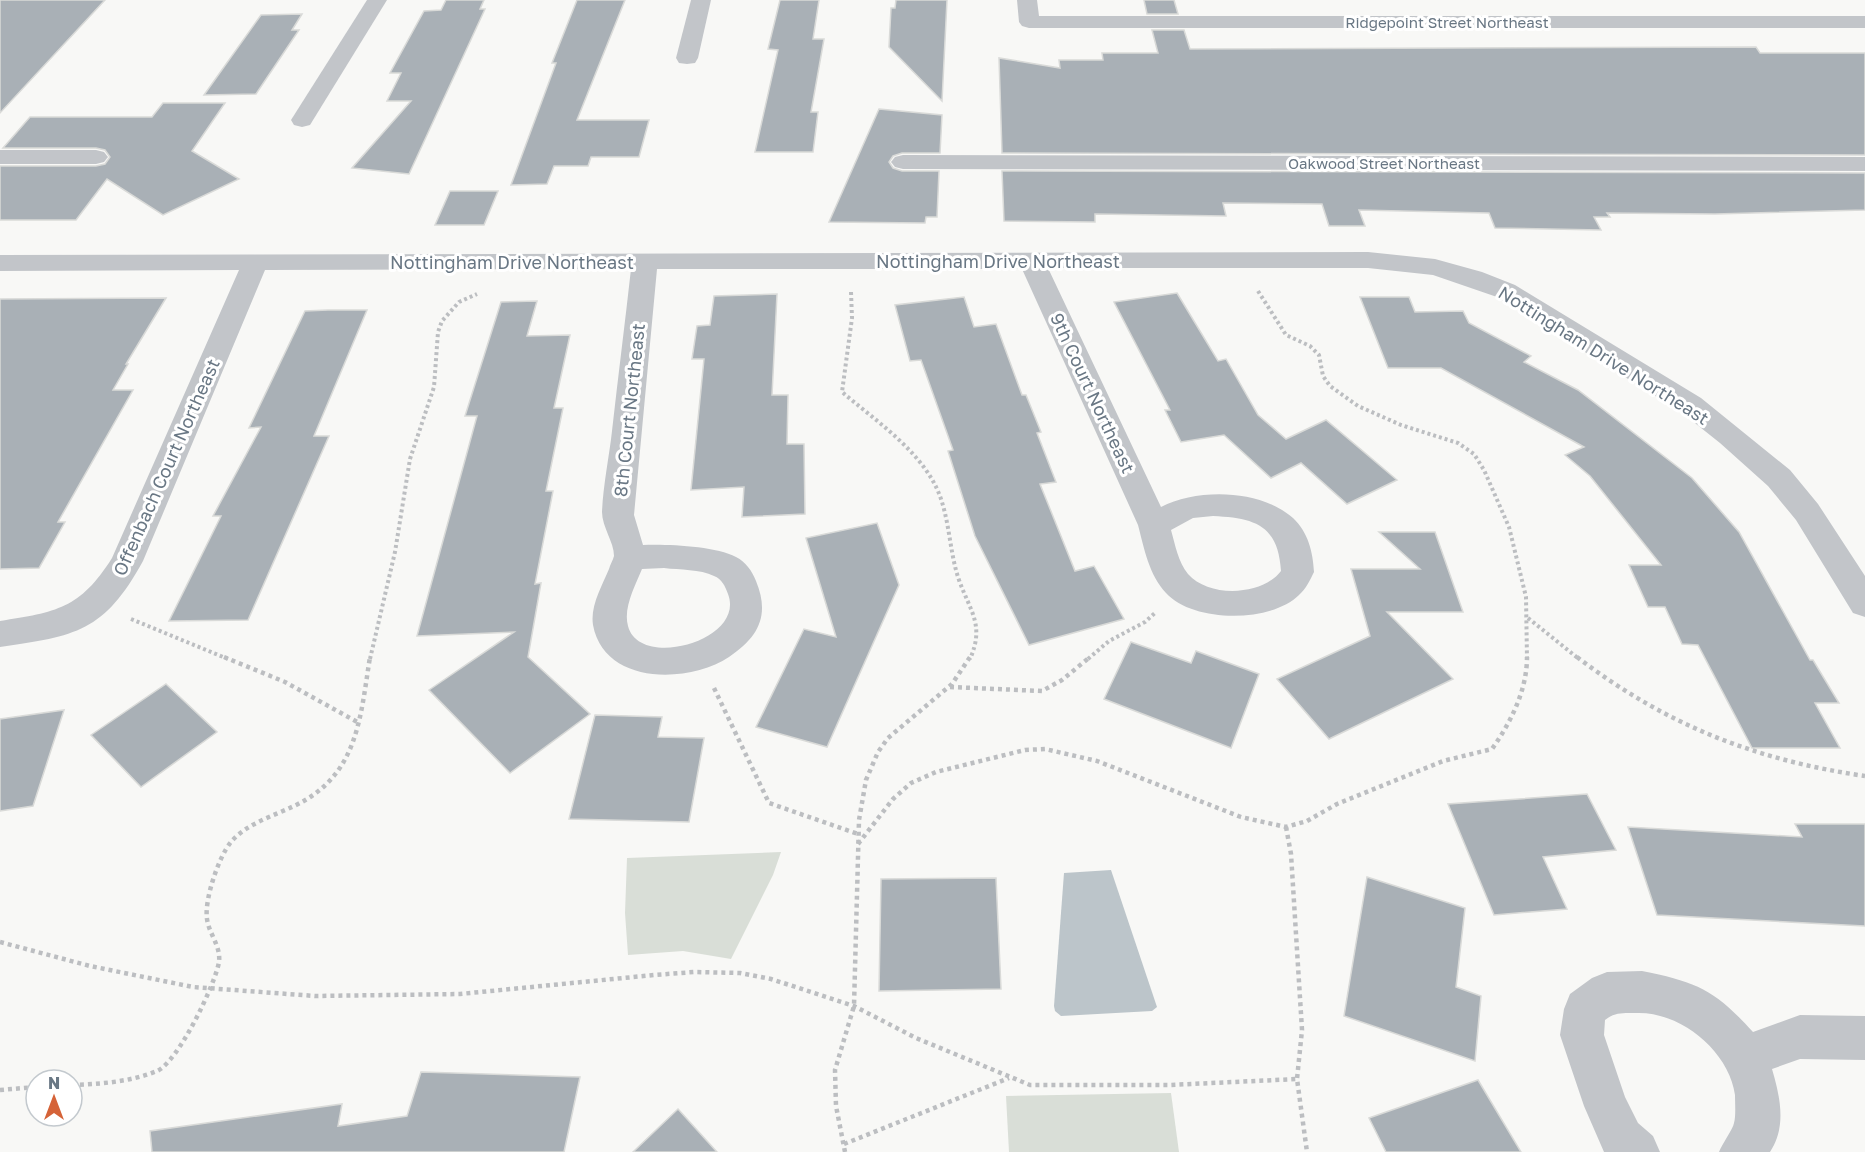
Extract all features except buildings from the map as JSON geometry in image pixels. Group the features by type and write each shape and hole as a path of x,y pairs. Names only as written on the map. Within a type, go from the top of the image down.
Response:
{"street":[{"path":"302,120 377,0"},
{"path":"687,58 701,0"},
{"name":"Ridgepoint Street Northeast","path":"1027,0 1029,22 1865,22"},
{"path":"0,157 96,157"},
{"name":"Oakwood Street Northeast","path":"903,162 1865,164"},
{"name":"Nottingham Drive Northeast","path":"0,263 1368,260 1435,267 1506,291 1691,405 1731,436 1779,478 1807,512 1865,604"},
{"name":"9th Court Northeast","path":"1032,261 1154,525 1160,549 1171,576 1179,586"},
{"name":"Offenbach Court Northeast","path":"0,634 49,626 72,619 94,607 114,586 127,561 255,262"},
{"name":"8th Court Northeast","path":"630,557 618,515 645,262"},
{"path":"1154,525 1186,509 1212,504 1246,509 1275,521 1289,535 1296,553 1298,572 1286,588 1260,600 1223,604 1191,593 1179,586"},
{"path":"664,556 724,566 738,577 747,600 744,621 732,636 715,649 698,657 682,661 657,661 632,655 617,643 610,624 612,602 630,557 664,556"},
{"path":"1636,1152 1622,1139 1606,1106 1582,1035 1585,1009 1608,993 1642,992 1683,1000 1716,1023 1746,1056 1757,1095 1756,1131 1742,1152"},
{"path":"1746,1056 1800,1037 1865,1038"}],"path":[{"path":"858,844 893,799 911,783 945,769 1025,750 1045,749 1098,761 1241,817 1286,827 1307,821 1337,804 1443,760 1492,749 1499,740 1520,698 1527,671 1528,618 1526,597 1509,527 1492,488 1474,454 1458,443 1401,425 1358,406 1330,386 1323,376 1319,355 1310,346 1286,335 1268,310 1248,261"},
{"path":"845,1152 835,1082 837,1060 850,1025 854,1006 858,834 865,781 879,750 901,724 937,700 964,669 974,649 977,632 974,615 958,579 937,487 913,457 842,392 843,370 853,321 847,262"},
{"path":"84,1085 106,1084 159,1070 179,1046 195,1024 219,962 217,943 207,919 210,892 221,860 231,842 249,827 302,802 323,788 344,764 359,723 370,656 395,552 406,478 434,387 436,349 442,321 459,303 486,290"},
{"path":"949,687 1042,691 1062,680 1109,641 1145,622 1162,607 1179,586"},
{"path":"94,607 148,624 285,682 359,723"},
{"path":"1528,618 1580,660 1626,692 1656,711 1701,733 1744,750 1789,763 1865,776"},
{"path":"698,657 769,803 858,834"},
{"path":"1286,827 1291,854 1302,1029 1297,1079 1307,1152"},
{"path":"0,942 132,976 210,988 315,996 460,994 654,975 740,973 771,979 854,1006 916,1038 1030,1085 1169,1085 1297,1079"},
{"path":"843,1144 1010,1077"},
{"path":"0,1090 24,1088"}],"shaded area":[{"path":"781,852 773,875 731,959 683,951 628,955 625,913 627,858"},
{"path":"1111,870 1157,1007 1152,1011 1061,1016 1055,1011 1054,1006 1064,873"},
{"path":"1171,1093 1179,1152 1009,1152 1006,1096"}]}
